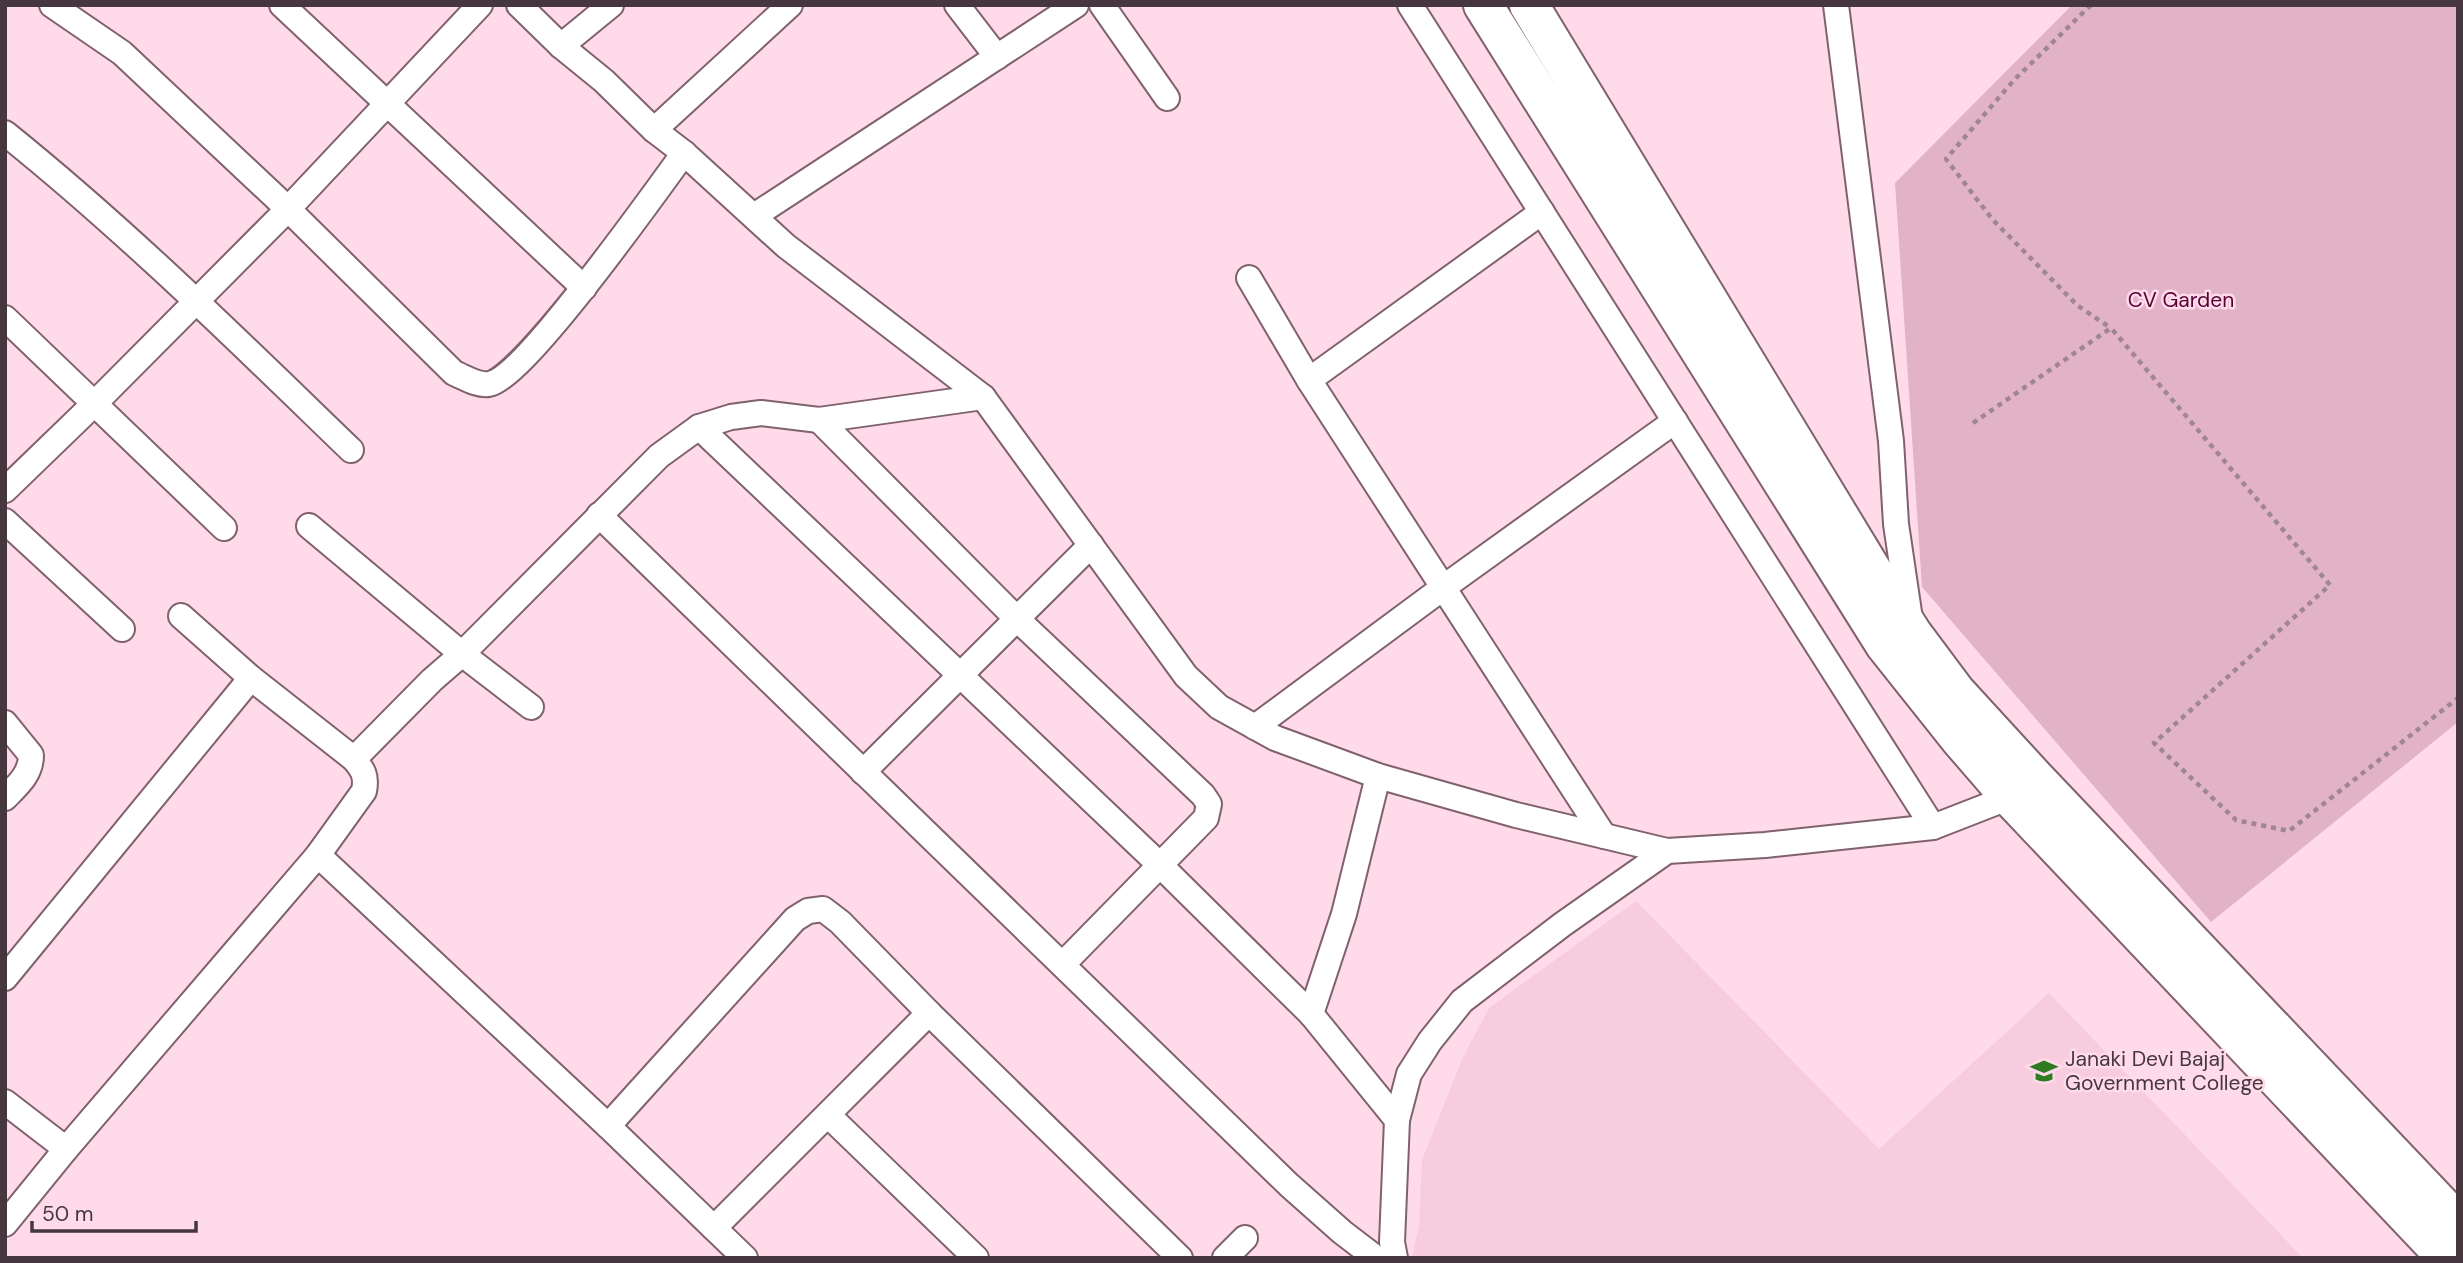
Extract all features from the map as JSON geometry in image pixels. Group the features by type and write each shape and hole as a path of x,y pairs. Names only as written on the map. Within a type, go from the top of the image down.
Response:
{"main road":[{"path":"1483,5 1885,645 1959,738 2021,787 2458,1223"},
{"path":"1529,5 1912,633 2021,787 2447,1258"}],"street":[{"path":"52,5 122,53 288,209 454,373 474,382 490,384 510,373 584,288 684,153"},
{"path":"282,5 584,288"},
{"path":"5,490 288,209 480,5"},
{"path":"519,5 654,130 684,153 786,246 983,397 1186,676 1219,708 1275,738 1378,776 1516,815 1667,851 1765,845 1933,827 2021,787"},
{"path":"561,46 611,5"},
{"path":"654,130 790,5"},
{"path":"957,5 997,57"},
{"path":"754,216 1076,5"},
{"path":"1102,5 1167,98"},
{"path":"1410,5 1933,827"},
{"path":"1836,5 1891,441 1896,524 1912,633"},
{"path":"5,133 64,181 195,300 352,450"},
{"path":"1309,380 1542,212"},
{"path":"1249,278 1309,380 1604,836"},
{"path":"5,318 224,528"},
{"path":"354,759 659,456 699,427 731,417 761,413 819,420 983,397"},
{"path":"819,420 1017,619 1203,795 1209,804 1206,818 1063,964"},
{"path":"1255,727 1675,421"},
{"path":"699,427 1161,866 1311,1014 1397,1120"},
{"path":"599,515 1289,1185 1376,1258"},
{"path":"5,521 122,629"},
{"path":"309,526 462,654 531,707"},
{"path":"863,772 1091,545"},
{"path":"5,1224 318,855 364,791 366,780 363,770 354,759 251,678 181,616"},
{"path":"5,978 251,678"},
{"path":"5,723 31,755 31,766 24,778 5,798"},
{"path":"1311,1014 1344,914 1378,776"},
{"path":"1395,1258 1392,1242 1397,1120 1409,1074 1430,1041 1462,1000 1667,851"},
{"path":"318,855 745,1258"},
{"path":"608,1126 794,919 808,911 823,909 840,922 929,1013 1180,1258"},
{"path":"714,1228 929,1013"},
{"path":"5,1102 66,1149"},
{"path":"828,1115 976,1258"},
{"path":"1225,1258 1245,1238"}],"path":[{"path":"2091,5 2014,80 1945,159 1992,219 2078,306 2111,328 2330,585 2154,743 2236,820 2289,831 2458,698"},
{"path":"1973,423 2111,328"}],"shaded area":[{"path":"1636,901 1879,1149 2049,993 2303,1258 1412,1258 1419,1225 1422,1160 1463,1057 1489,1008"}],"green space":[{"name":"CV Garden","path":"2072,5 2458,5 2458,722 2211,922 1922,587 1895,183"}],"place":[{"name":"Janaki Devi Bajaj Government College","path":"2044,1071"}]}
